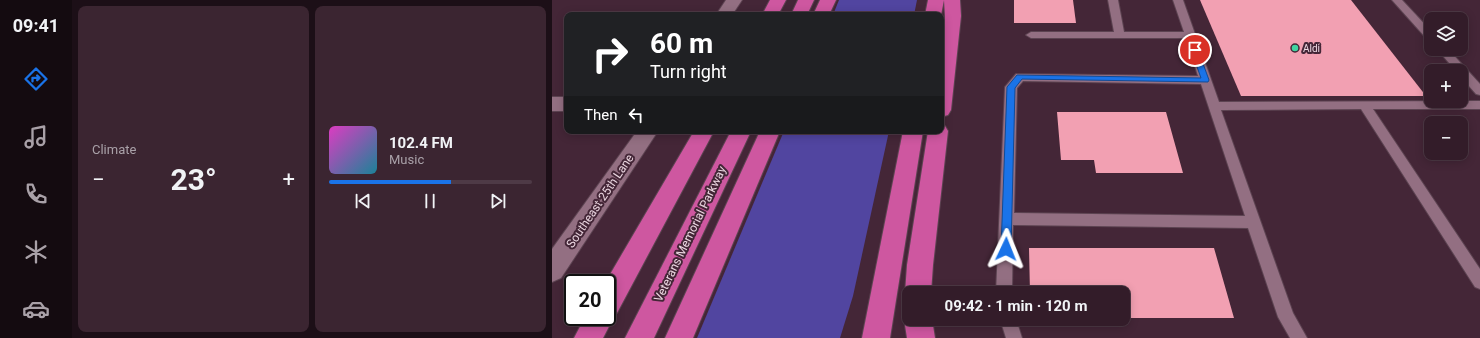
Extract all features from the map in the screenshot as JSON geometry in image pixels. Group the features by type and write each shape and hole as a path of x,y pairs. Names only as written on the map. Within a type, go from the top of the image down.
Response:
{"highway":[{"path":"772,12 778,0"},
{"path":"800,12 806,0"},
{"path":"822,12 828,0"},
{"path":"934,12 936,0"},
{"path":"944,86 953,16 952,0"},
{"path":"616,288 702,134"},
{"name":"Veterans Memorial Parkway","path":"639,338 741,134"},
{"path":"679,338 769,134"},
{"path":"876,338 912,134"},
{"path":"919,286 938,134"},
{"path":"588,338 595,326"},
{"path":"919,326 921,338"}],"street":[{"path":"726,12 734,0"},
{"path":"552,104 564,104"},
{"name":"Southeast 25th Lane","path":"552,270 646,134"}],"lane":[{"path":"1113,0 1120,35"},
{"path":"1178,0 1286,317 1299,338"},
{"path":"1397,0 1424,30"},
{"path":"1031,35 1190,35"},
{"path":"1448,56 1480,91"},
{"path":"1004,286 1011,87 1020,77 1205,80"},
{"path":"1214,106 1480,105"},
{"path":"1365,106 1480,282"},
{"path":"1007,219 1254,222"},
{"path":"1010,326 1014,338"}],"shaded area":[{"path":"839,0 917,0 915,12 834,12"},
{"path":"783,134 888,134 853,296 840,338 697,338"}],"building":[{"path":"1014,0 1073,0 1076,23 1014,23"},
{"path":"1200,0 1351,0 1424,93 1424,96 1241,96"},
{"path":"1057,112 1166,112 1183,173 1096,173 1094,160 1061,160"},
{"path":"1029,248 1214,248 1234,318 1130,318 1130,286 1030,286"}],"place":[{"name":"Aldi","path":"1295,48"}],"route":[{"path":"1006,249 1011,87 1020,77 1205,80 1195,50"}]}
